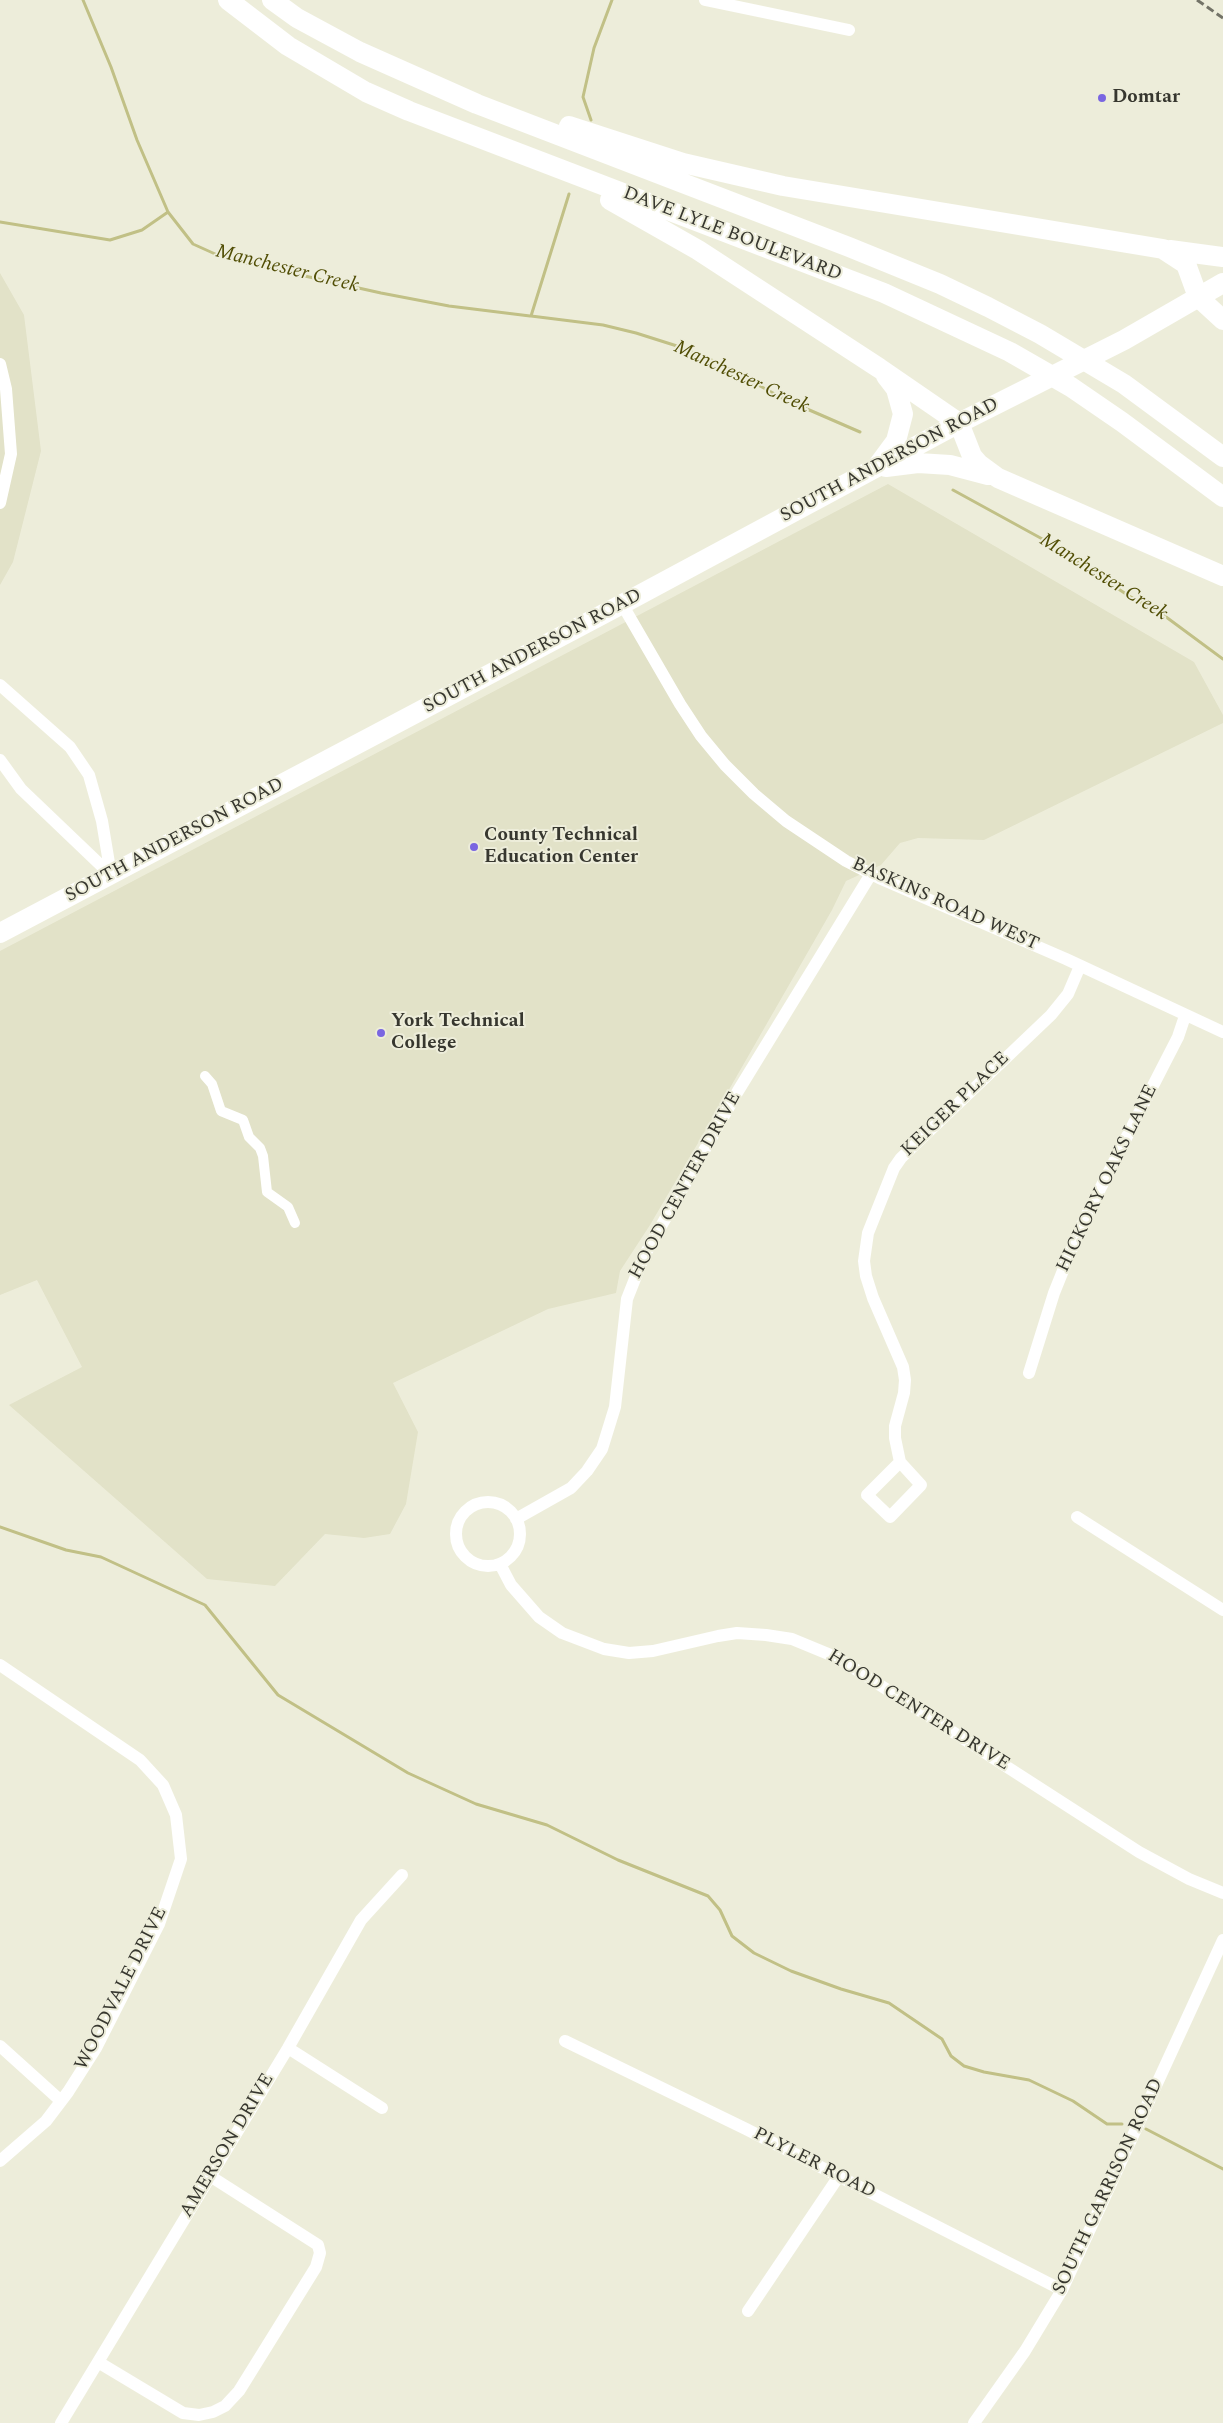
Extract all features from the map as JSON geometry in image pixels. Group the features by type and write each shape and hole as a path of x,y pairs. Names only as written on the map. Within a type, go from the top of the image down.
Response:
{"main road":[{"name":"DAVE LYLE BOULEVARD","path":"228,0 288,46 366,92 409,111 543,163 884,293 1010,352 1094,403 1153,443 1223,497"},
{"name":"DAVE LYLE BOULEVARD","path":"272,0 298,18 393,69 477,104 903,268 988,307 1040,334 1124,384 1223,457"},
{"path":"393,69 675,160 744,178 792,188 1163,249 1223,257"},
{"path":"543,163 698,250 879,368 959,423 972,456 979,464 998,478"},
{"path":"1163,249 1186,264 1198,297 1223,320"},
{"name":"SOUTH ANDERSON ROAD","path":"0,933 622,604 959,423 1066,370 1223,283"},
{"path":"874,469 896,441 901,428 903,414 896,389 879,368"},
{"path":"874,469 918,463 950,465 998,478 1223,576"}],"street":[{"path":"705,0 849,30"},
{"path":"0,364 6,389 11,454 0,502"},
{"name":"BASKINS ROAD WEST","path":"622,604 680,704 725,765 754,794 786,821 846,861 871,874 1080,966 1223,1032"},
{"path":"0,686 70,746 89,775 102,821 110,875"},
{"path":"0,760 21,789 110,875"},
{"name":"HOOD CENTER DRIVE","path":"516,1518 571,1488 587,1471 602,1449 615,1407 628,1299 644,1256 738,1091 871,874"},
{"name":"KEIGER PLACE","path":"900,1462 895,1438 895,1426 904,1393 903,1367 873,1298 866,1276 864,1261 868,1233 894,1168 901,1158 1051,1014 1068,994 1080,966"},
{"name":"HICKORY OAKS LANE","path":"1029,1373 1054,1293 1081,1226 1178,1037 1185,1016"},
{"path":"205,1076 212,1084 221,1111 243,1120 249,1137 260,1148 263,1156 267,1192 288,1207 295,1223"},
{"path":"490,1501 510,1510 516,1518 520,1529 516,1550 509,1559 500,1564 480,1566 463,1555 455,1536 456,1525 461,1515 469,1507 479,1502 490,1501"},
{"path":"1077,1517 1223,1610"},
{"name":"HOOD CENTER DRIVE","path":"500,1564 511,1585 539,1617 562,1633 604,1649 630,1653 653,1651 718,1636 751,1634 792,1638 838,1658 1139,1852 1189,1879 1223,1893"},
{"name":"WOODVALE DRIVE","path":"0,1665 140,1760 163,1786 176,1815 181,1859 159,1924 96,2048 46,2121 0,2161"},
{"name":"AMERSON DRIVE","path":"61,2423 288,2048 361,1920 402,1875"},
{"name":"SOUTH GARRISON ROAD","path":"974,2423 1025,2351 1062,2290 1223,1940"},
{"name":"PLYLER ROAD","path":"565,2041 839,2176 1062,2290"},
{"path":"0,2046 61,2101"},
{"path":"288,2048 382,2108"},
{"path":"98,2362 183,2413 199,2415 213,2412 225,2406 239,2391 316,2267 320,2253 318,2245 210,2176"},
{"path":"748,2311 839,2176"}],"shaded area":[{"path":"0,273 24,315 41,451 13,562 0,585"},
{"name":"York Technical College","path":"888,484 1194,662 1223,715 1223,723 984,840 918,838 900,843 881,865 846,881 832,910 715,1114 650,1225 620,1271 616,1293 548,1309 393,1383 418,1432 406,1504 390,1534 364,1538 325,1534 275,1586 207,1579 9,1405 82,1367 37,1280 0,1295 0,951"}],"waterway":[{"name":"Manchester Creek","path":"83,0 111,67 137,140 168,212 193,244 224,258 381,293 449,306 530,316"},
{"path":"591,120 583,97 594,48 612,0"},
{"name":"Manchester Creek","path":"569,194 531,316 603,325 677,346 716,362 784,399 860,432"},
{"path":"0,222 110,240 142,230 168,212"},
{"name":"Manchester Creek","path":"953,490 1046,541 1129,596 1158,611 1223,659"},
{"path":"0,1527 66,1550 101,1557 205,1605 278,1695 408,1773 476,1804 547,1825 618,1860 708,1896 720,1910 732,1936 754,1953 791,1971 841,1989 889,2003 942,2039 951,2056 964,2066 984,2072 1029,2080 1073,2101 1107,2124 1122,2124"},
{"path":"1146,2129 1223,2169"}],"railway":[{"path":"1197,0 1223,18"}],"place":[{"name":"Domtar","path":"1102,98"},
{"name":"County Technical Education Center","path":"474,847"},
{"name":"York Technical College","path":"381,1033"}]}
